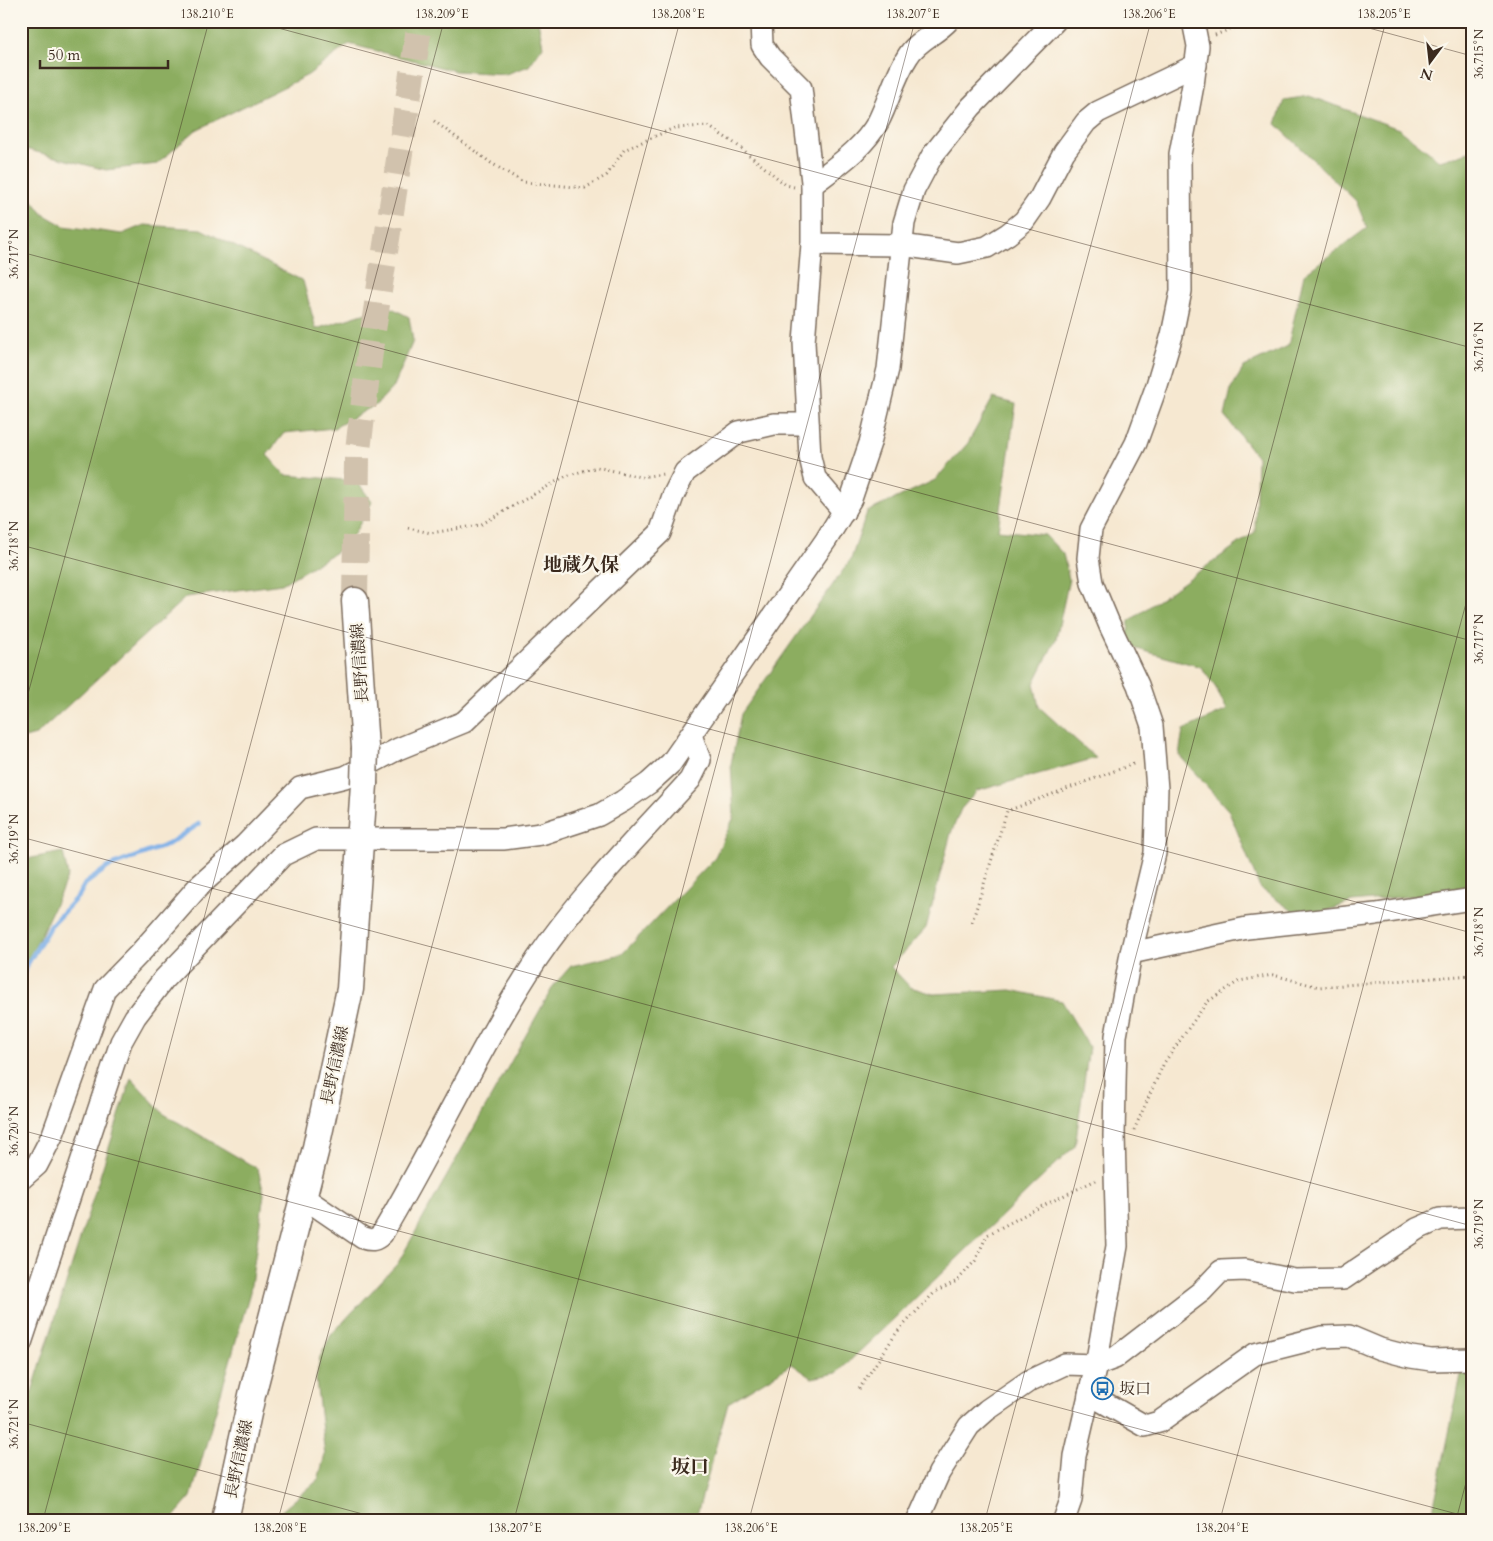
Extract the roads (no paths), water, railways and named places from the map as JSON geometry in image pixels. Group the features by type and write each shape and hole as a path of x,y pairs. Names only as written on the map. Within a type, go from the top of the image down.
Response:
{"main road":[{"name":"長野信濃線","path":"225,1520 252,1395 315,1152 350,989 365,748 355,601"}],"street":[{"path":"761,21 762,45 801,88 812,189 812,244 804,342 810,457 815,478 844,512"},
{"path":"812,189 872,132 908,54 948,21"},
{"path":"21,1343 121,1042 135,1017 164,979 283,855 316,838 504,839 541,834 599,816 648,783 671,763 826,540 851,499 870,443 888,369 904,223 914,190 932,156 971,107 1055,21"},
{"path":"1064,1520 1071,1500 1074,1456 1096,1365 1117,1246 1114,1136 1116,1036 1131,953 1155,853 1158,789 1152,726 1141,694 1092,583 1088,558 1091,529 1136,443 1157,385 1172,335 1181,291 1180,154 1196,65 1195,32"},
{"path":"812,244 901,245 958,253 987,247 1024,221 1040,198 1064,152 1086,122 1098,112 1196,65"},
{"path":"21,1180 37,1165 52,1134 105,989 141,952 198,886 245,845 300,788 345,777 398,749 464,722 660,533 673,496 685,472 739,432 774,424 808,424"},
{"path":"303,1197 363,1238 376,1239 382,1234 475,1065 538,959 582,899 690,780 700,760 691,735"},
{"path":"1131,953 1247,928 1376,914 1472,899"},
{"path":"918,1520 939,1473 969,1426 987,1410 1028,1381 1065,1364 1096,1365 1115,1358 1202,1291 1221,1271 1246,1270 1295,1280 1343,1279 1417,1229 1440,1219 1472,1218"},
{"path":"1088,1394 1145,1426 1159,1422 1255,1354 1322,1337 1349,1336 1380,1349 1431,1360 1472,1359"}],"waterway":[{"path":"21,983 25,968 50,926 79,895 85,884 108,867 167,845 199,824"}],"tunnel":[{"path":"355,601 357,458 371,344 420,21"}],"place":[{"name":"坂口","path":"1103,1388"}],"district":[{"name":"地蔵久保","path":"581,564"},
{"name":"坂口","path":"690,1466"}]}
